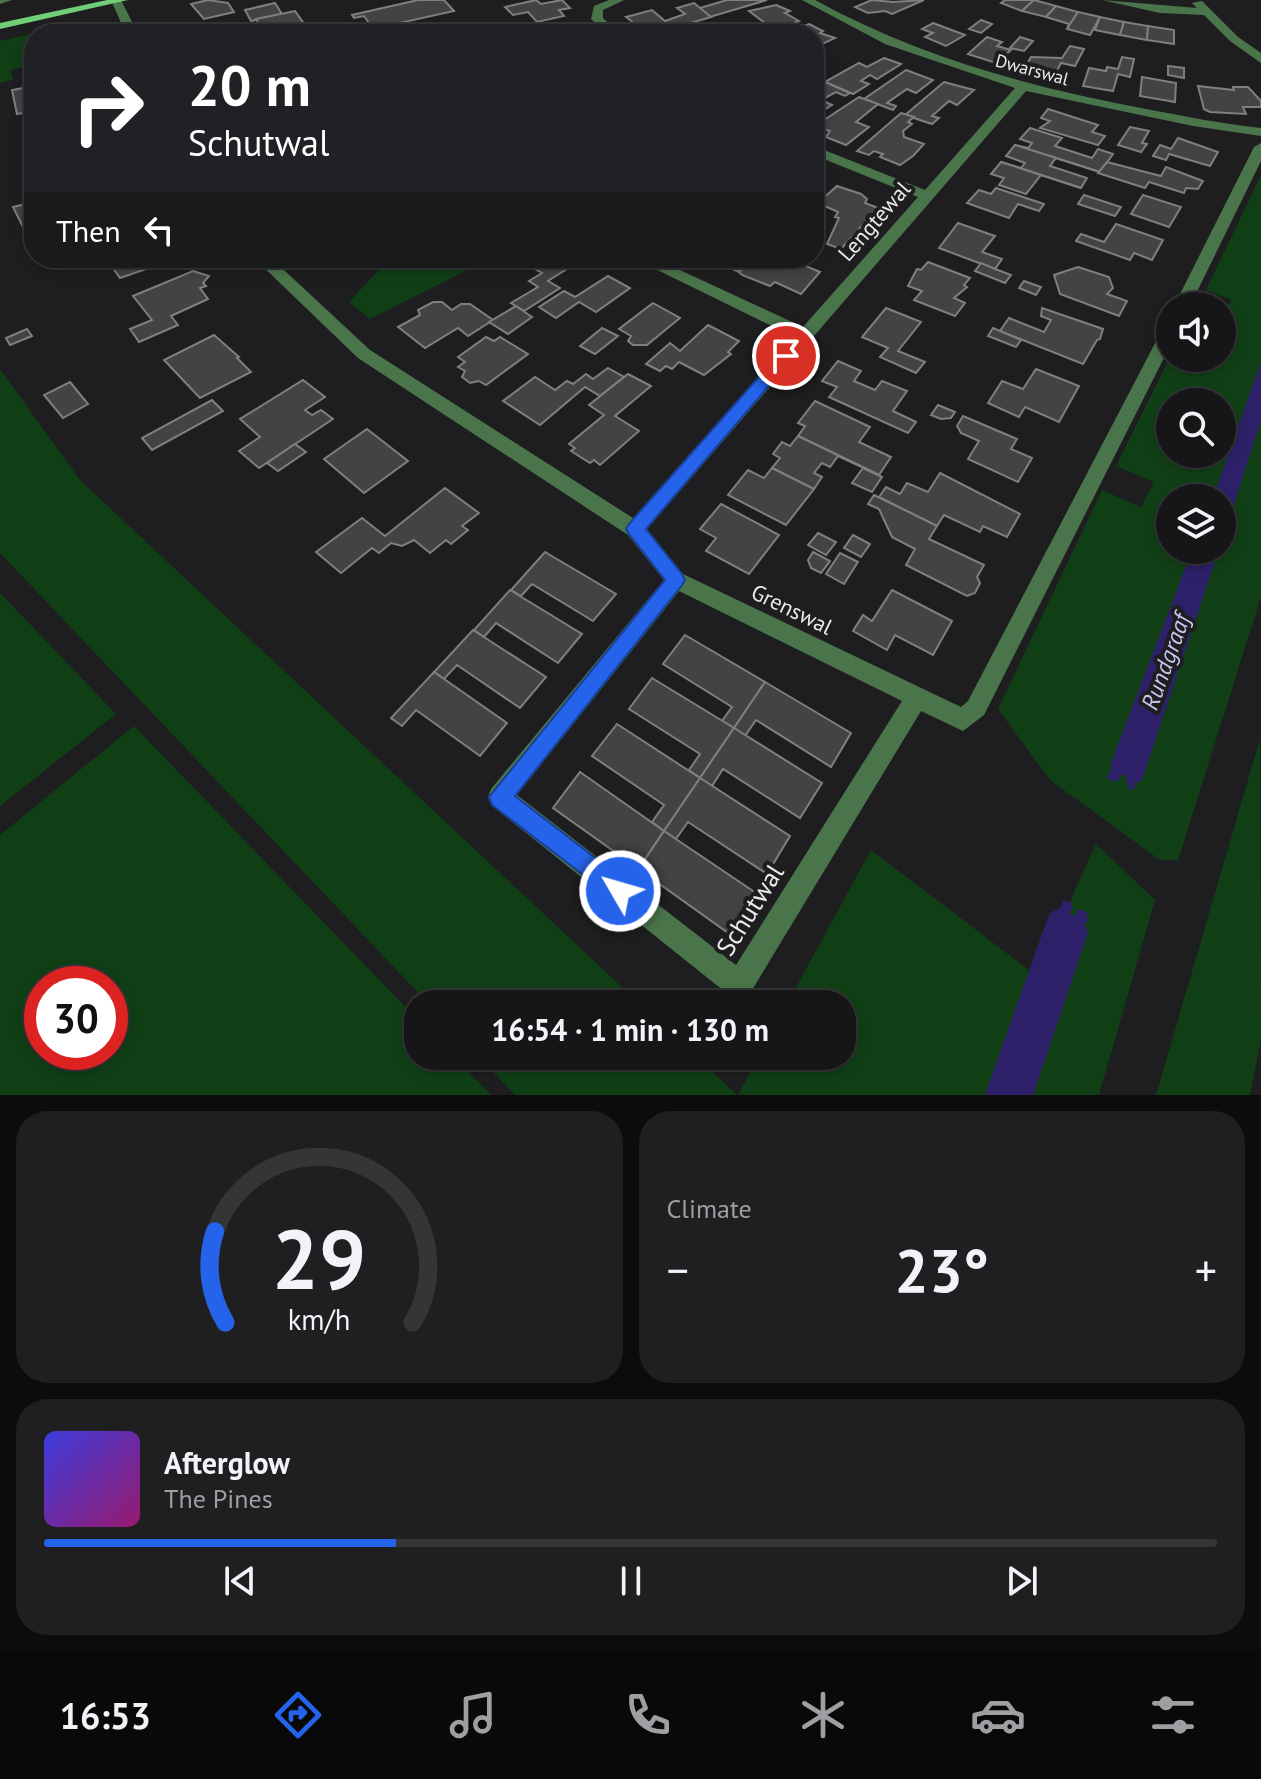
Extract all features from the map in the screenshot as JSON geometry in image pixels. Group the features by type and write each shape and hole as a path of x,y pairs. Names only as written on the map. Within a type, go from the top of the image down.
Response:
{"main road":[{"path":"0,13 63,0"},
{"path":"0,26 119,0"}],"street":[{"path":"0,1 7,0"},
{"path":"119,0 128,24"},
{"name":"Dwarswal","path":"807,0 876,35 1022,88 1093,104 1259,132"},
{"path":"1107,0 1160,10 1206,12"},
{"path":"1195,0 1234,39 1261,59"},
{"path":"603,24 597,19 598,8 613,1"},
{"name":"Lengtewal","path":"635,529 1022,88"},
{"path":"1189,292 1261,147 1259,132"},
{"path":"824,154 925,195"},
{"name":"Grenswal","path":"273,268 364,354 635,529 676,580 963,720 976,708 1156,357"},
{"path":"662,268 805,335"},
{"name":"Schutwal","path":"676,580 500,797 739,985 917,697"}],"green space":[{"path":"24,36 24,66 10,70 13,80 0,83 0,41"},
{"path":"1261,175 1261,597 1178,860 1160,860 1050,780 998,709 1102,490 1141,507 1154,482 1116,466 1163,372 1236,372 1236,292 1206,290"},
{"path":"381,268 471,268 370,319 349,302"},
{"path":"0,369 80,480 625,990 416,990 0,553"},
{"path":"0,593 116,714 0,806"},
{"path":"134,726 404,1006 404,1070 467,1070 491,1095 0,1095 0,835"},
{"path":"1260,739 1261,1039 1250,1095 1156,1095"},
{"path":"1096,844 1155,900 1099,1095 738,1095 751,1070 856,1070 856,990 795,990 871,850 1042,980 1074,892"},
{"path":"491,1070 711,1070 737,1095 515,1095"}],"water":[{"path":"1261,362 1261,420 1236,498 1236,484 1218,484 1224,468 1236,468 1236,433"},
{"name":"Rundgraaf","path":"1187,564 1214,564 1142,780 1135,784 1135,789 1129,790 1125,775 1120,775 1115,782 1106,777 1111,771 1111,763"},
{"path":"1063,900 1071,903 1073,909 1069,913 1075,916 1078,909 1087,912 1088,922 1084,923 1088,933 1033,1095 985,1095 1047,920 1050,913 1060,908"}],"building":[{"path":"208,0 228,3 234,12 204,19 191,4"},
{"path":"418,0 444,0 454,11 396,24 370,24 364,16 354,18 352,15"},
{"path":"536,0 541,4 562,0 570,8 559,10 564,16 537,22 528,12 513,15 505,7"},
{"path":"727,0 767,0 710,17 700,8"},
{"path":"872,0 924,0 892,14 885,11 868,13 855,7"},
{"path":"1005,0 1034,0 1022,11 1001,3"},
{"path":"1034,0 1056,6 1046,17 1022,11"},
{"path":"275,3 282,14 251,21 245,10"},
{"path":"694,3 711,17 687,24 635,24 626,17 652,10 665,21 685,14 677,8"},
{"path":"776,5 790,11 785,13 799,21 761,24 765,23 749,11"},
{"path":"1056,6 1078,12 1067,29 1069,24 1046,17"},
{"path":"295,11 304,24 259,24 256,19"},
{"path":"1078,12 1100,17 1090,35 1067,29"},
{"path":"1100,17 1124,22 1120,35 1095,30"},
{"path":"981,20 992,24 981,33 969,29"},
{"path":"1124,22 1148,26 1147,40 1120,35"},
{"path":"933,23 965,35 946,46 925,37 933,33 922,29"},
{"path":"1148,26 1174,30 1174,44 1147,40"},
{"path":"824,34 835,38 824,43"},
{"path":"987,37 1002,42 997,46 1011,50 996,63 968,54"},
{"path":"1020,37 1033,41 1024,51 1010,48"},
{"path":"1070,46 1084,49 1075,66 1061,63 1053,78 1023,71 1031,57 1062,58"},
{"path":"1122,57 1134,59 1130,77 1118,74 1113,91 1083,86 1089,68 1106,71 1107,67 1118,69"},
{"path":"884,58 901,64 877,79 870,75 861,81 869,84 853,94 825,82 859,63 867,67"},
{"path":"1168,66 1184,68 1184,78 1168,75"},
{"path":"906,70 933,80 916,93 907,89 887,103 896,106 893,110 864,99"},
{"path":"1142,77 1176,83 1175,102 1140,96"},
{"path":"944,82 974,90 957,105 949,101 932,116 939,118 932,124 905,115"},
{"path":"824,83 850,93 845,96 836,92 824,98"},
{"path":"1198,86 1234,90 1233,87 1248,87 1261,101 1261,107 1243,107 1246,114 1210,112 1204,109"},
{"path":"24,88 24,113 17,114 12,90"},
{"path":"859,97 878,104 856,122 869,127 846,145 826,137 830,131 824,129 824,120"},
{"path":"1048,109 1098,125 1092,132 1105,136 1098,145 1040,128 1050,121 1041,118"},
{"path":"901,113 914,117 908,122 912,124 903,131 904,137 924,144 913,156 900,165 880,157 883,154 874,151 869,155 857,151"},
{"path":"1130,127 1149,131 1142,143 1147,144 1141,152 1118,145"},
{"path":"1030,128 1062,138 1055,146 1092,158 1098,149 1113,154 1100,172 1015,145 1028,148 1032,143 1020,139"},
{"path":"1178,138 1218,152 1210,166 1169,154 1166,160 1153,156 1160,145 1171,149"},
{"path":"1015,145 1056,158 1050,166 1087,178 1081,188 1001,162 1021,168 1025,163 1006,156"},
{"path":"1001,162 1041,175 1026,194 999,185 1004,178 991,174"},
{"path":"1107,162 1161,176 1166,167 1203,181 1198,189 1186,188 1184,193 1149,182 1145,188 1098,173"},
{"path":"837,186 861,194 867,199 865,203 878,208 841,249 827,244 839,218 835,217 838,212 824,206 824,198"},
{"path":"996,188 1044,204 1039,211 1018,204 1009,218 967,203 979,190 991,194"},
{"path":"1084,195 1121,207 1115,216 1078,204"},
{"path":"1143,195 1181,207 1169,227 1131,214"},
{"path":"24,204 24,229 13,207"},
{"path":"958,223 995,236 982,252 1002,259 995,269 939,248"},
{"path":"1116,224 1163,240 1152,260 1134,253 1130,260 1076,241 1081,234 1104,242"},
{"path":"928,262 970,278 964,285 967,287 954,298 965,303 955,316 914,300 922,291 908,286 917,269 921,270"},
{"path":"981,263 1011,275 1005,283 975,271"},
{"path":"1078,267 1109,277 1113,288 1107,294 1127,301 1119,316 1060,294 1054,275"},
{"path":"113,268 149,268 120,278"},
{"path":"533,268 568,268 548,281 560,288 524,311 511,303 538,287 529,281 542,273"},
{"path":"744,268 811,268 820,272 801,294 775,282 770,286 739,272"},
{"path":"193,271 209,276 203,283 206,286 200,288 208,299 171,316 178,325 139,342 130,329 152,320 133,296"},
{"path":"608,276 630,288 596,312 579,302 556,318 539,307 564,291 575,297"},
{"path":"1024,281 1041,287 1036,295 1019,288"},
{"path":"433,302 442,302 452,310 461,304 470,304 493,320 468,336 458,328 425,348 398,327 420,315 418,310"},
{"path":"653,303 680,318 647,345 633,345 628,341 631,336 619,329"},
{"path":"516,306 532,317 508,334 489,322"},
{"path":"886,308 921,322 898,351 925,362 916,373 880,357 888,348 862,337"},
{"path":"1042,308 1103,329 1083,364 1000,331 1009,318 1044,332 1051,320 1041,316"},
{"path":"708,325 739,341 728,352 731,354 704,375 679,362 672,369 666,366 660,371 646,364 670,343 680,351"},
{"path":"602,328 618,336 595,354 580,346"},
{"path":"993,328 1021,340 1016,347 988,336"},
{"path":"27,329 32,336 10,345 6,338"},
{"path":"214,335 251,372 200,398 164,360"},
{"path":"486,337 494,341 500,337 528,354 486,385 479,381 470,383 462,377 465,371 458,367 465,362 458,357"},
{"path":"838,361 861,371 854,381 875,390 882,381 907,391 893,411 916,422 908,433 829,397 837,387 822,381"},
{"path":"608,368 624,377 600,396 585,387 540,425 503,401 535,377 555,390 567,381 573,384 586,374 593,379"},
{"path":"1036,369 1079,386 1059,422 1025,407 1019,417 988,403 1002,381 1023,389"},
{"path":"628,374 651,386 615,416 639,431 600,465 594,460 590,463 571,451 575,448 569,444 604,415 589,405"},
{"path":"303,380 325,397 305,410 312,415 321,410 333,419 259,468 239,451 260,437 240,419"},
{"path":"70,382 88,404 63,418 44,395"},
{"path":"212,400 223,411 152,450 142,438"},
{"path":"815,401 870,427 859,442 891,457 879,475 798,436 805,426 798,423"},
{"path":"938,405 955,412 951,418 941,419 931,415"},
{"path":"963,416 1017,439 1011,449 1032,458 1018,482 968,459 979,441 961,433 957,426"},
{"path":"367,429 408,461 364,493 324,459"},
{"path":"798,436 879,475 838,456 830,467 822,463 814,473 822,477 814,489 772,468 780,458 773,454 782,442 790,446"},
{"path":"295,444 306,452 278,471 267,463"},
{"path":"772,468 814,489 786,525 728,495 748,470 764,478"},
{"path":"863,468 882,477 872,492 852,483"},
{"path":"940,473 1020,514 1007,537 983,526 980,532 944,515 937,526 879,497 886,487 900,494 907,483 928,492"},
{"path":"445,488 479,513 462,526 468,530 451,544 446,540 430,553 414,540 402,546 391,543 379,553 372,548 341,573 316,552 362,518 385,536"},
{"path":"874,495 937,526 929,539 984,565 977,577 980,583 975,593 967,596 906,565 915,549 892,537 879,509 868,504"},
{"path":"721,504 779,535 749,574 706,551 716,538 700,529"},
{"path":"818,533 836,542 826,555 808,545"},
{"path":"853,535 870,544 861,557 844,548"},
{"path":"545,552 616,594 593,621 532,584 521,596 511,590"},
{"path":"813,552 830,561 821,573 811,568 808,560"},
{"path":"840,553 858,562 844,584 826,574"},
{"path":"510,590 582,634 558,663 496,623 484,637 474,630"},
{"path":"892,590 952,621 933,655 895,635 887,650 853,631 863,615 872,621"},
{"path":"473,630 546,677 520,708 457,665 444,679 434,672"},
{"path":"685,635 765,682 734,728 722,721 732,707 663,664"},
{"path":"434,672 507,723 480,756 416,710 402,726 391,718"},
{"path":"652,678 734,728 700,778 689,770 700,754 629,709"},
{"path":"765,682 851,733 831,767 756,720 745,736 734,728"},
{"path":"617,724 700,778 664,831 652,822 664,805 592,756"},
{"path":"734,728 822,783 800,818 723,769 712,786 700,778"},
{"path":"580,772 664,831 625,889 613,880 626,860 553,808"},
{"path":"700,778 790,836 767,874 688,822 676,839 664,831"},
{"path":"664,831 756,893 731,935 651,878 638,897 625,889"}],"route":[{"path":"620,891 500,797 676,580 635,529 786,356"}]}
